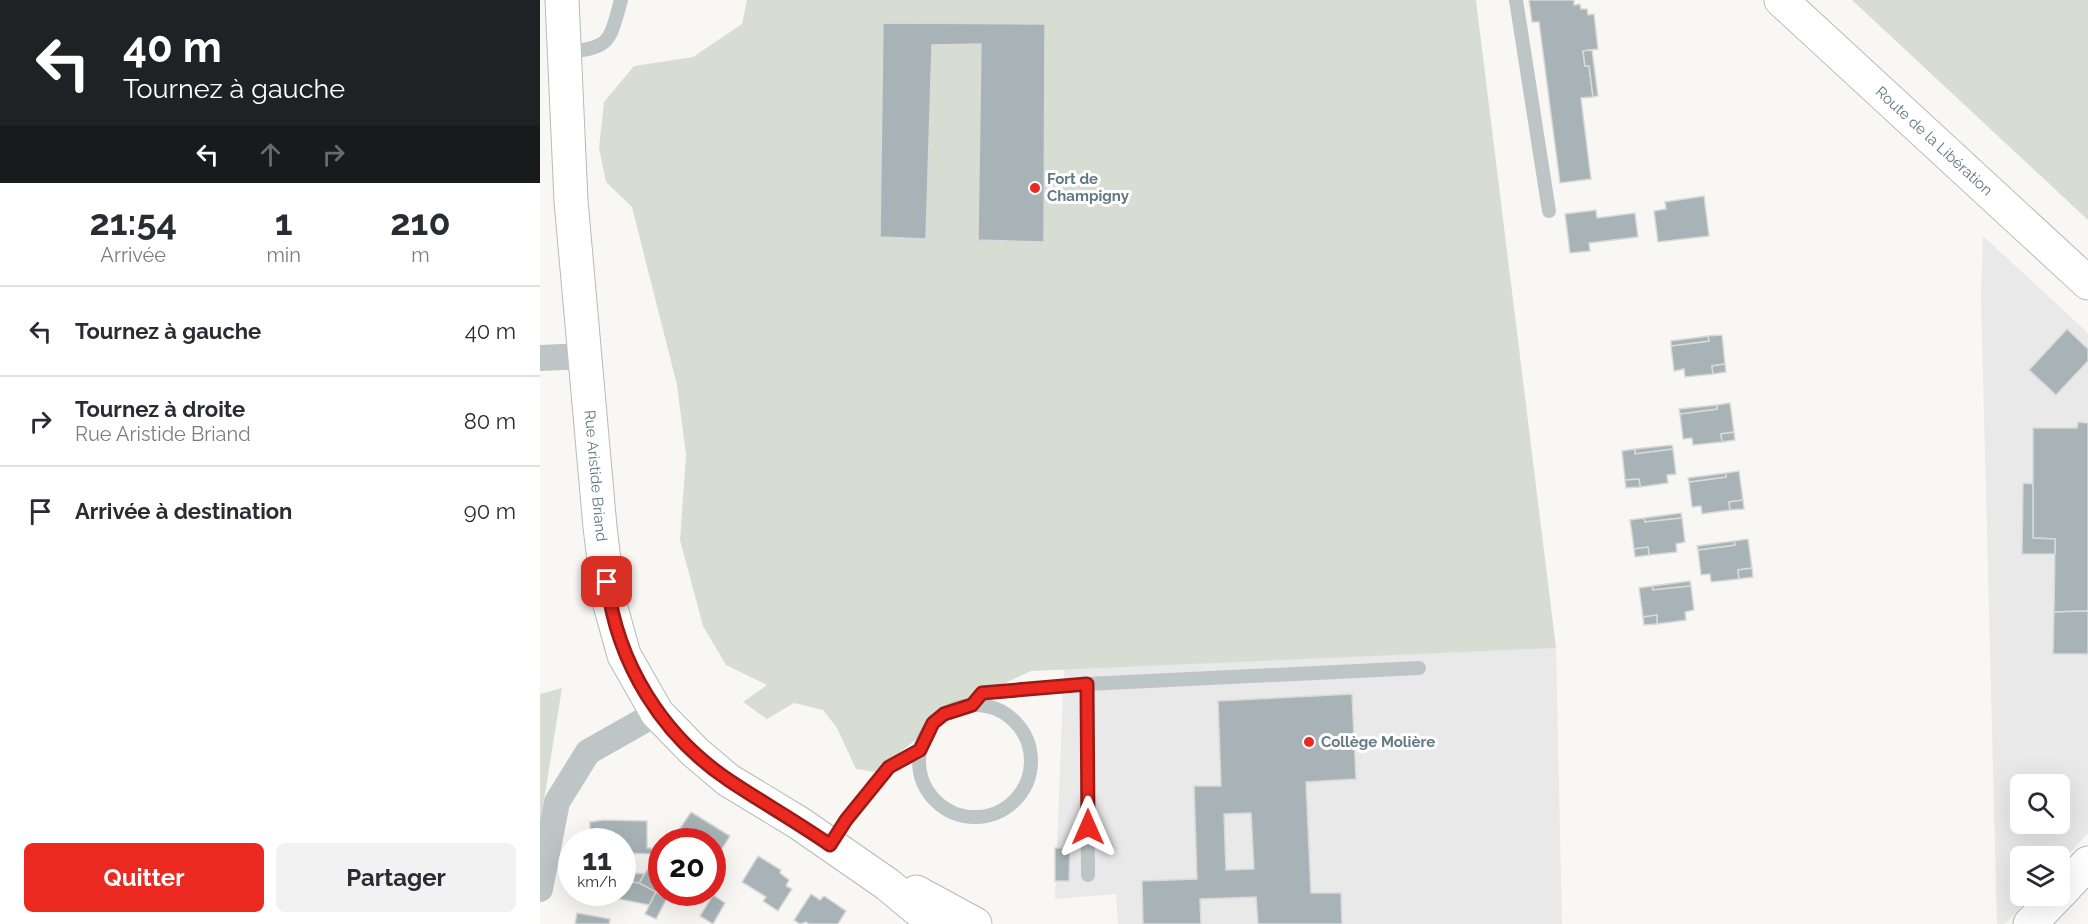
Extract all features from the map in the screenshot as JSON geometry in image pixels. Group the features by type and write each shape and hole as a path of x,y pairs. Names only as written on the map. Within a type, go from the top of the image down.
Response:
{"street":[{"name":"Rue Aristide Briand","path":"562,0 571,201 585,356 609,600 624,655 657,713 695,752 728,780 887,884 935,924"},
{"name":"Route de la Libération","path":"1781,0 2088,283"},
{"path":"540,358 585,356"},
{"path":"540,889 557,802 588,752 657,713"},
{"name":"Rue Aristide Briand","path":"834,848 975,924"},
{"path":"2070,882 2088,863"},
{"path":"2030,924 2047,906"}],"lane":[{"path":"564,52 595,49 611,35 621,0"},
{"path":"1516,0 1549,211"},
{"path":"972,705 982,693 1087,684 1419,668"},
{"path":"1087,684 1088,875"},
{"path":"972,705 1000,711 1013,719 1022,730 1032,758 1030,773 1017,799 1006,808 978,818 949,812 928,792 918,765 920,750 933,723 944,714 972,705"},
{"path":"834,848 846,820 889,767 920,750"}],"shaded area":[{"path":"747,0 1476,0 1556,648 1031,671 962,703 875,772 856,769 837,728 823,710 794,703 767,719 743,702 767,685 726,665 703,626 680,540 686,455 677,385 632,207 606,182 599,148 604,102 634,66 693,57 742,24"},
{"path":"1852,0 2088,0 2088,220"},
{"path":"1983,236 2088,333 2088,833 2070,853 2070,846 2010,846 2010,906 2022,906 2005,924 1997,924 1981,297"},
{"name":"Collège Molière","path":"1556,648 1562,924 1118,924 1116,894 1055,899 1064,668"},
{"path":"562,688 540,825 540,694"}],"building":[{"path":"1529,0 1574,0 1574,5 1580,4 1581,9 1587,9 1588,15 1594,14 1598,49 1583,51 1585,66 1589,66 1593,97 1581,98 1591,179 1560,183 1539,22 1532,22"},
{"path":"883,23 1045,24 1044,242 978,240 981,44 932,45 926,239 880,237"},
{"path":"1592,50 1598,96 1593,97 1589,66 1585,66 1583,51"},
{"path":"1704,196 1709,236 1658,242 1654,211 1666,209 1665,202"},
{"path":"1596,210 1597,218 1635,213 1638,237 1589,243 1590,251 1570,253 1565,214"},
{"path":"2067,329 2088,349 2088,361 2056,395 2029,370"},
{"path":"1722,335 1725,364 1712,366 1713,374 1685,377 1684,369 1674,371 1671,346 1709,341 1708,336"},
{"path":"1708,336 1709,341 1671,346 1671,341"},
{"path":"1725,364 1726,372 1713,374 1712,366"},
{"path":"1730,403 1734,432 1721,434 1722,442 1693,445 1692,438 1683,439 1680,414 1717,409 1717,405"},
{"path":"1717,405 1717,409 1680,414 1679,409"},
{"path":"2078,422 2088,423 2088,611 2054,612 2055,539 2033,538 2033,428 2077,428"},
{"path":"1734,432 1735,440 1722,442 1721,434"},
{"path":"1672,445 1673,449 1635,454 1635,449"},
{"path":"1635,449 1635,454 1673,449 1676,474 1667,475 1668,483 1640,487 1639,479 1625,480 1622,451"},
{"path":"1739,471 1743,500 1729,502 1730,510 1702,514 1701,506 1692,507 1689,482 1726,477 1726,473"},
{"path":"1726,473 1726,477 1689,482 1688,478"},
{"path":"1639,479 1640,487 1626,488 1625,480"},
{"path":"2023,483 2033,484 2033,538 2055,539 2055,554 2022,554"},
{"path":"1743,500 1744,509 1730,510 1729,502"},
{"path":"1681,513 1682,518 1645,522 1644,518"},
{"path":"1644,518 1645,522 1682,518 1685,542 1676,544 1677,552 1649,555 1648,547 1634,549 1630,520"},
{"path":"1748,539 1752,568 1738,570 1739,579 1711,582 1710,574 1701,575 1698,550 1735,545 1734,541"},
{"path":"1734,541 1735,545 1698,550 1697,546"},
{"path":"1648,547 1649,555 1635,557 1634,549"},
{"path":"1752,568 1753,577 1739,579 1738,570"},
{"path":"1690,581 1691,586 1653,590 1652,586"},
{"path":"1652,586 1653,590 1691,586 1694,610 1685,612 1686,620 1657,624 1657,615 1643,617 1639,588"},
{"path":"2088,611 2088,654 2053,654 2054,612"},
{"path":"1657,615 1657,624 1644,625 1643,617"},
{"path":"1352,694 1356,779 1306,782 1311,893 1341,893 1342,924 1258,924 1256,897 1200,899 1201,924 1143,924 1142,881 1197,879 1194,786 1221,786 1218,701","holes":["1251,813 1254,869 1226,870 1224,814"]},
{"path":"691,812 717,828 680,828"},
{"path":"647,821 648,854 636,853 636,828 590,828 590,822"},
{"path":"1055,848 1070,848 1069,881 1055,881"},
{"path":"758,856 781,870 780,873 789,880 786,886 792,889 778,911 763,901 766,897 742,882"},
{"path":"648,869 648,888 639,883"},
{"path":"636,873 644,874 639,883 636,883"},
{"path":"636,883 648,888 648,905 636,902"},
{"path":"811,894 820,900 824,896 846,911 838,924 809,924 806,922 800,924 794,920"},
{"path":"649,906 663,906 656,919 645,914"},
{"path":"706,906 723,906 713,924 700,916"},
{"path":"577,913 610,919 609,924 575,924"}],"place":[{"name":"Fort de Champigny","path":"1035,188"},
{"name":"Collège Molière","path":"1309,742"}],"route":[{"path":"607,582 609,600 624,655 657,713 695,752 728,780 799,823 830,845 846,820 889,767 920,750 933,723 944,714 972,705 982,693 1087,684 1088,827"}]}
